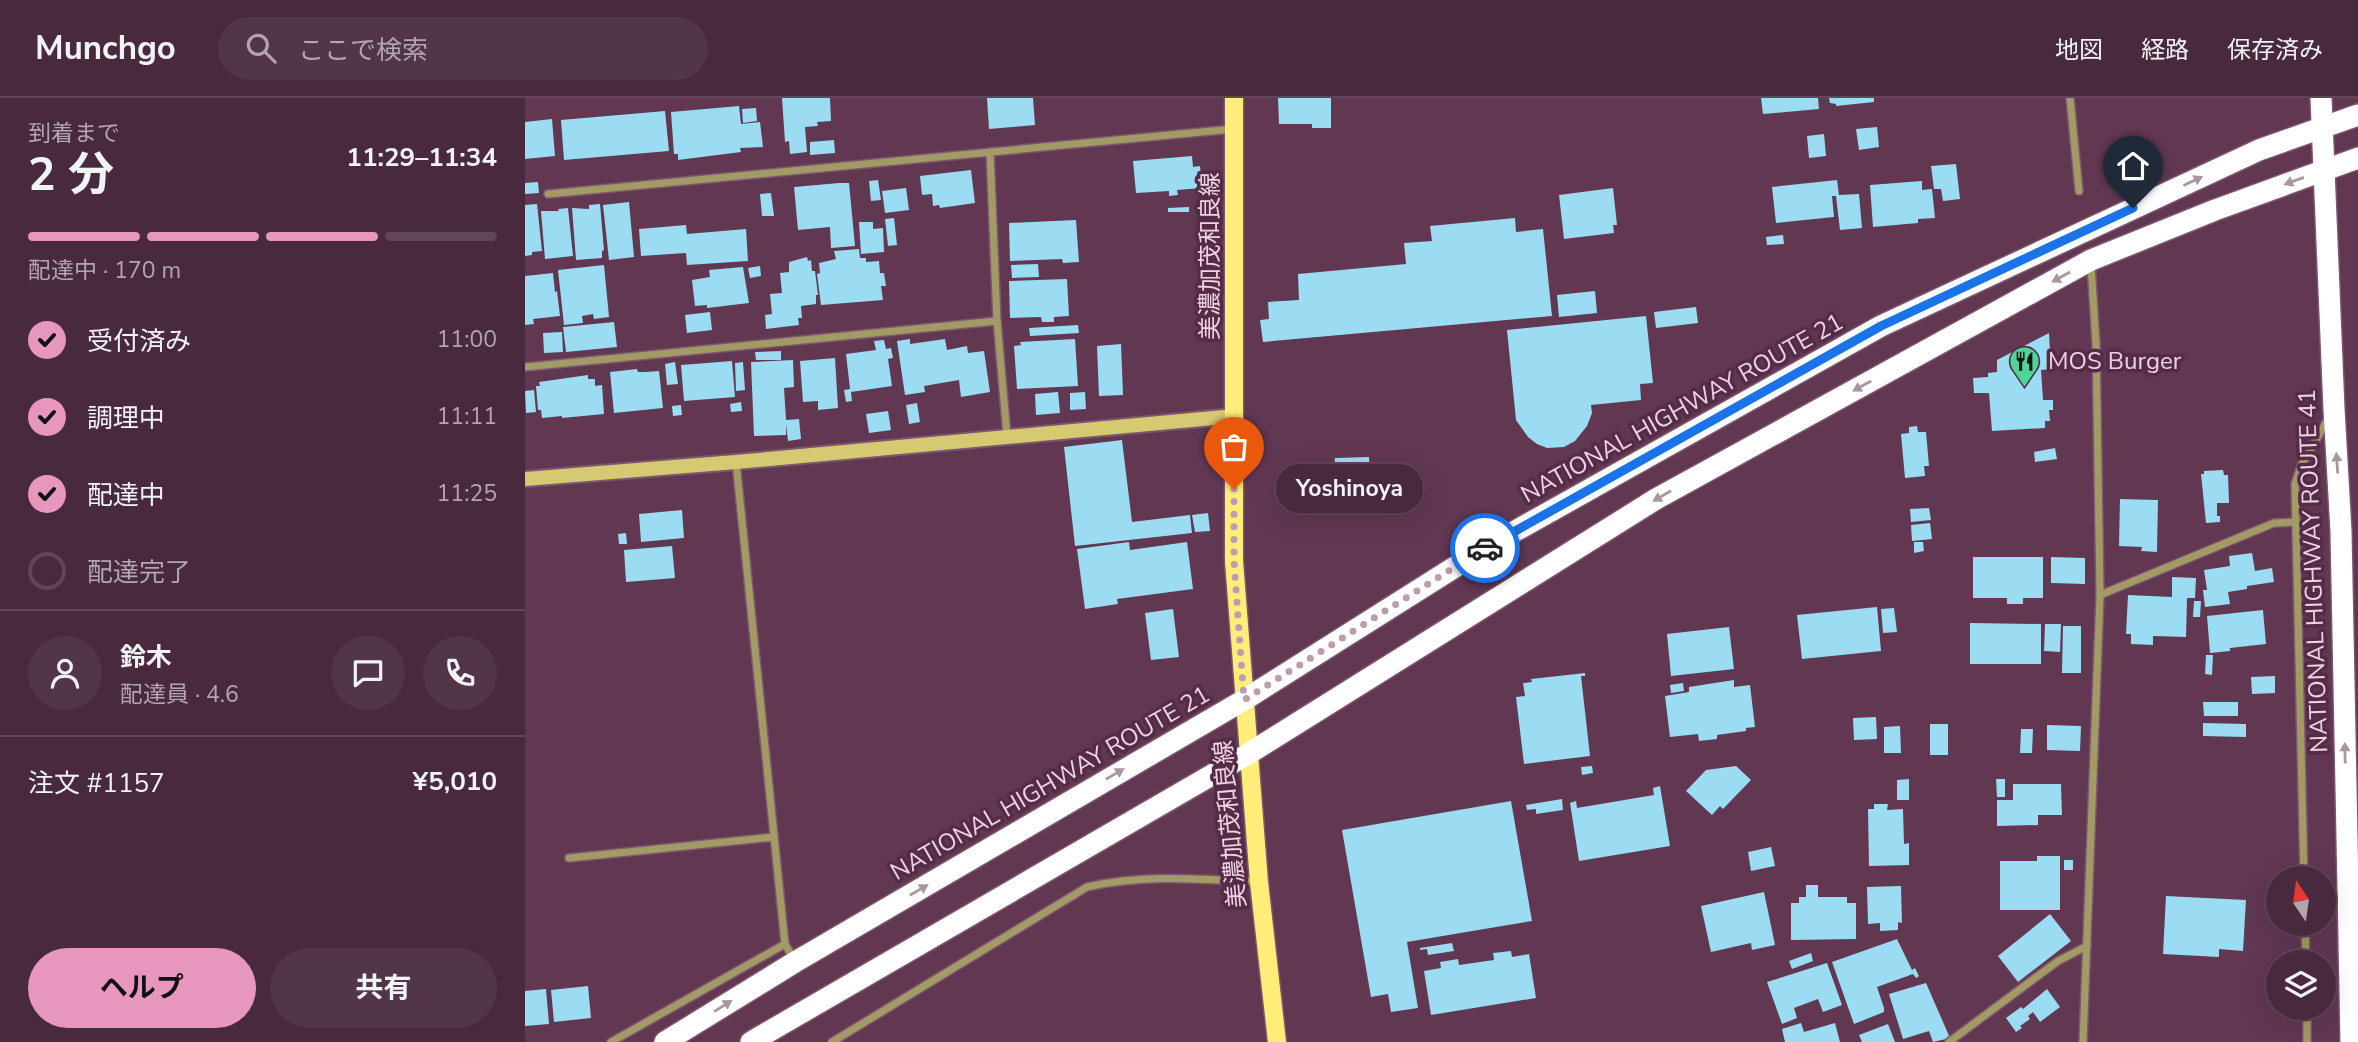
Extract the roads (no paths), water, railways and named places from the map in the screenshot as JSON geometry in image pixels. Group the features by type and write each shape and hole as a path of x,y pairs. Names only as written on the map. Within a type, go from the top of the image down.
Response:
{"highway":[{"name":"NATIONAL HIGHWAY ROUTE 41","path":"2321,98 2341,531 2351,1042"},
{"name":"NATIONAL HIGHWAY ROUTE 21","path":"665,1042 790,953 1244,700 1485,548 1881,326 2259,150 2358,115"},
{"path":"751,1042 1248,754 1656,499 2091,260 2215,210 2358,158"}],"main road":[{"name":"美濃加茂和良線","path":"1234,98 1234,561 1259,882 1277,1042"}],"street":[{"path":"2070,98 2079,191"},
{"path":"548,194 1234,129"},
{"path":"990,152 997,321 1007,435"},
{"path":"2083,1042 2100,595 2096,343 2091,260"},
{"path":"525,367 997,321"},
{"path":"2304,866 2295,484 2301,466 2334,410"},
{"path":"525,479 1235,416"},
{"path":"611,1042 790,953 774,837 736,462"},
{"path":"2100,595 2274,523 2297,522"},
{"path":"569,858 774,837"},
{"path":"832,1042 1087,887 1175,877 1259,882"},
{"path":"1949,1042 2058,961 2087,946"},
{"path":"2307,1020 2307,1042"}],"place":[{"name":"MOS Burger","path":"2025,388"},
{"name":"Yoshinoya","path":"1234,489"}]}
